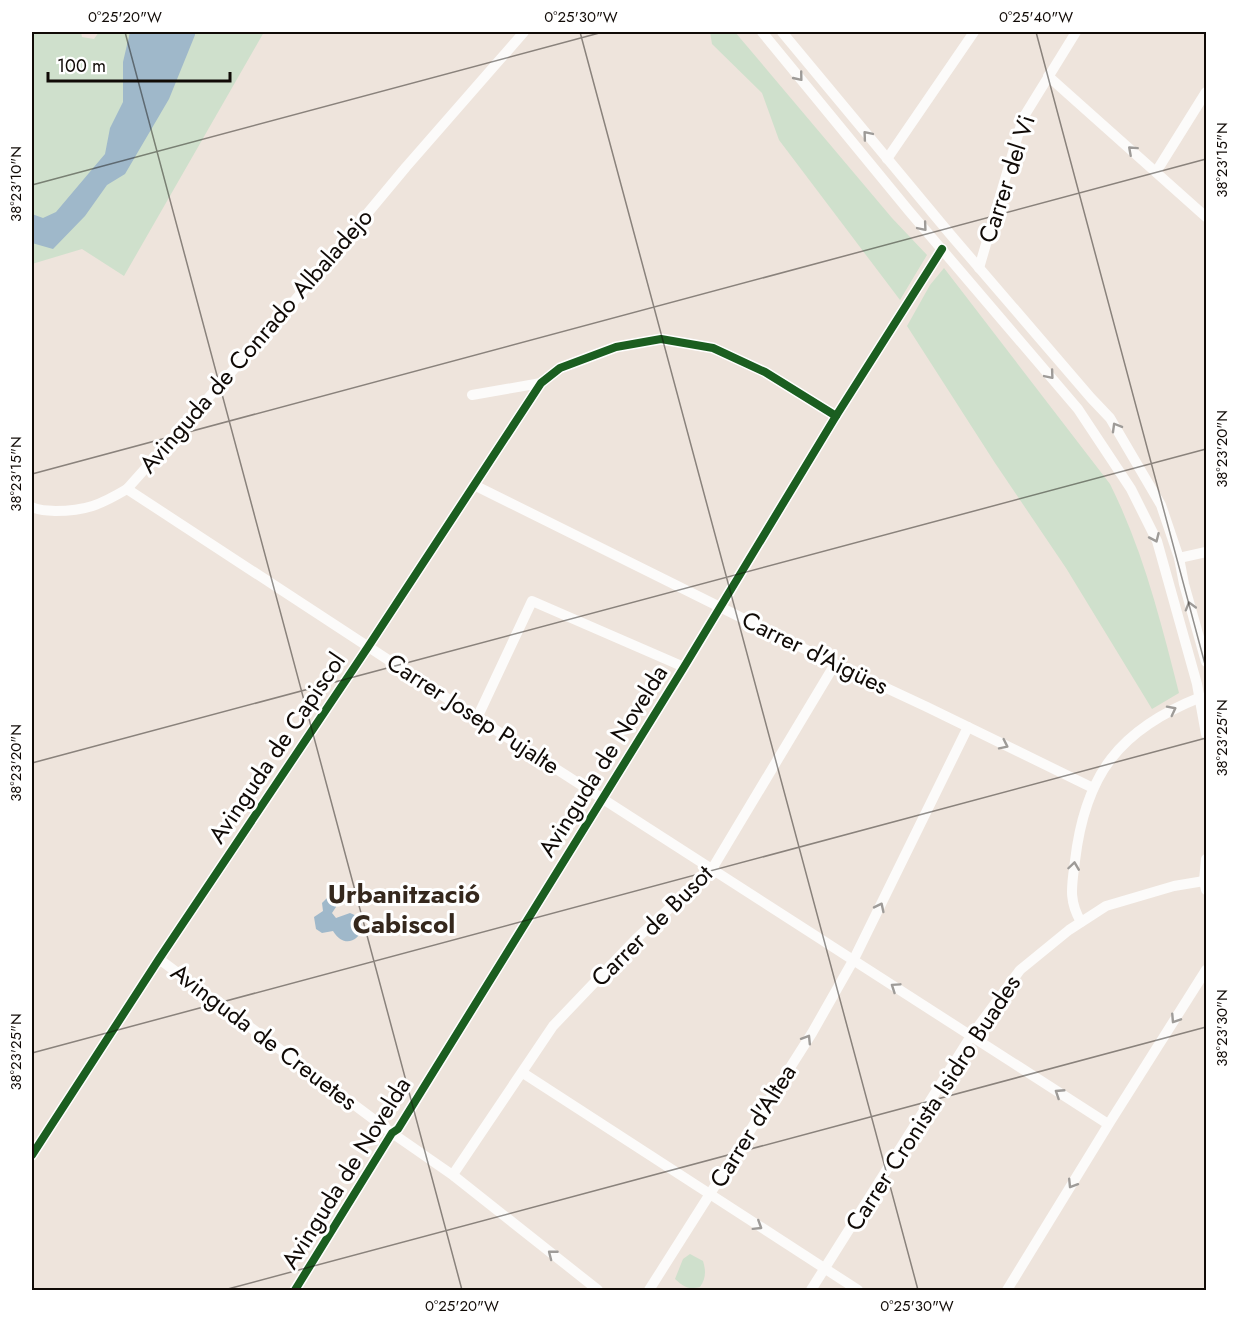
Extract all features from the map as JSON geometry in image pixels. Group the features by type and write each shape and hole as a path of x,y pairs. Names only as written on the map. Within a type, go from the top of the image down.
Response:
{"street":[{"name":"Avinguda de Conrado Albaladejo","path":"305,605 127,489 291,305 406,167 524,32"},
{"path":"762,32 1078,409 1131,489 1157,541 1201,698 1206,734"},
{"path":"782,32 979,268 1110,418 1161,505 1179,558 1206,662"},
{"path":"887,159 974,32"},
{"name":"Carrer del Vi","path":"979,268 1023,118 1076,32"},
{"path":"1048,76 1206,217"},
{"path":"1156,172 1206,92"},
{"name":"Avinguda de Novelda","path":"295,1290 392,1133 398,1129 684,667 836,416 942,249"},
{"name":"Avinguda de Capiscol","path":"32,1155 159,959 541,383 560,368 616,347 661,339 713,348 765,372 836,416"},
{"path":"472,396 541,383"},
{"name":"Carrer d'Aigües","path":"474,484 835,664 1093,788"},
{"path":"32,507 38,510 77,511 104,503 127,489"},
{"path":"1179,558 1206,552"},
{"path":"477,718 532,601 684,667"},
{"name":"Carrer Josep Pujalte","path":"305,605 1108,1124"},
{"name":"Carrer de Busot","path":"454,1176 553,1026 636,939 712,869 835,664"},
{"path":"1081,922 1073,908 1071,885 1077,838 1085,806 1103,768 1125,743 1148,724 1174,708 1201,698"},
{"name":"Carrer d'Altea","path":"649,1290 812,1033 854,959 968,728"},
{"path":"1205,886 1206,859"},
{"name":"Carrer Cronista Isidro Buades","path":"811,1290 971,1036 1020,970 1081,922 1106,906 1174,886 1205,886"},
{"name":"Avinguda de Creuetes","path":"159,959 392,1133 454,1176 598,1290"},
{"path":"1007,1290 1108,1124 1206,970"},
{"path":"523,1073 708,1195 858,1290"}],"green space":[{"path":"32,32 81,32 82,37 94,39 99,32 264,32 124,276 82,249 32,264"},
{"path":"710,32 735,32 892,218 927,255 900,300 779,140 762,93 712,44"},
{"path":"944,268 1110,484 1122,509 1142,560 1179,693 1152,709 1066,568 907,326 930,285"},
{"path":"690,1254 703,1261 705,1274 700,1287 686,1287 675,1279 683,1259"}],"water":[{"path":"130,32 195,32 195,35 169,99 125,174 107,185 85,216 53,249 32,243 32,214 43,218 56,212 105,154 110,128 123,102 123,62"},
{"path":"327,898 335,902 336,907 332,913 336,918 350,913 362,924 358,936 353,940 340,939 333,931 322,933 316,929 314,917 323,911 322,903"}],"cycle path":[{"path":"295,1290 392,1133 398,1129 684,667 836,416 942,249"},
{"path":"32,1155 159,959 541,383 560,368 616,347 661,339 713,348 765,372 836,416"}],"district":[{"name":"Urbanització Cabiscol","path":"404,909"}]}
